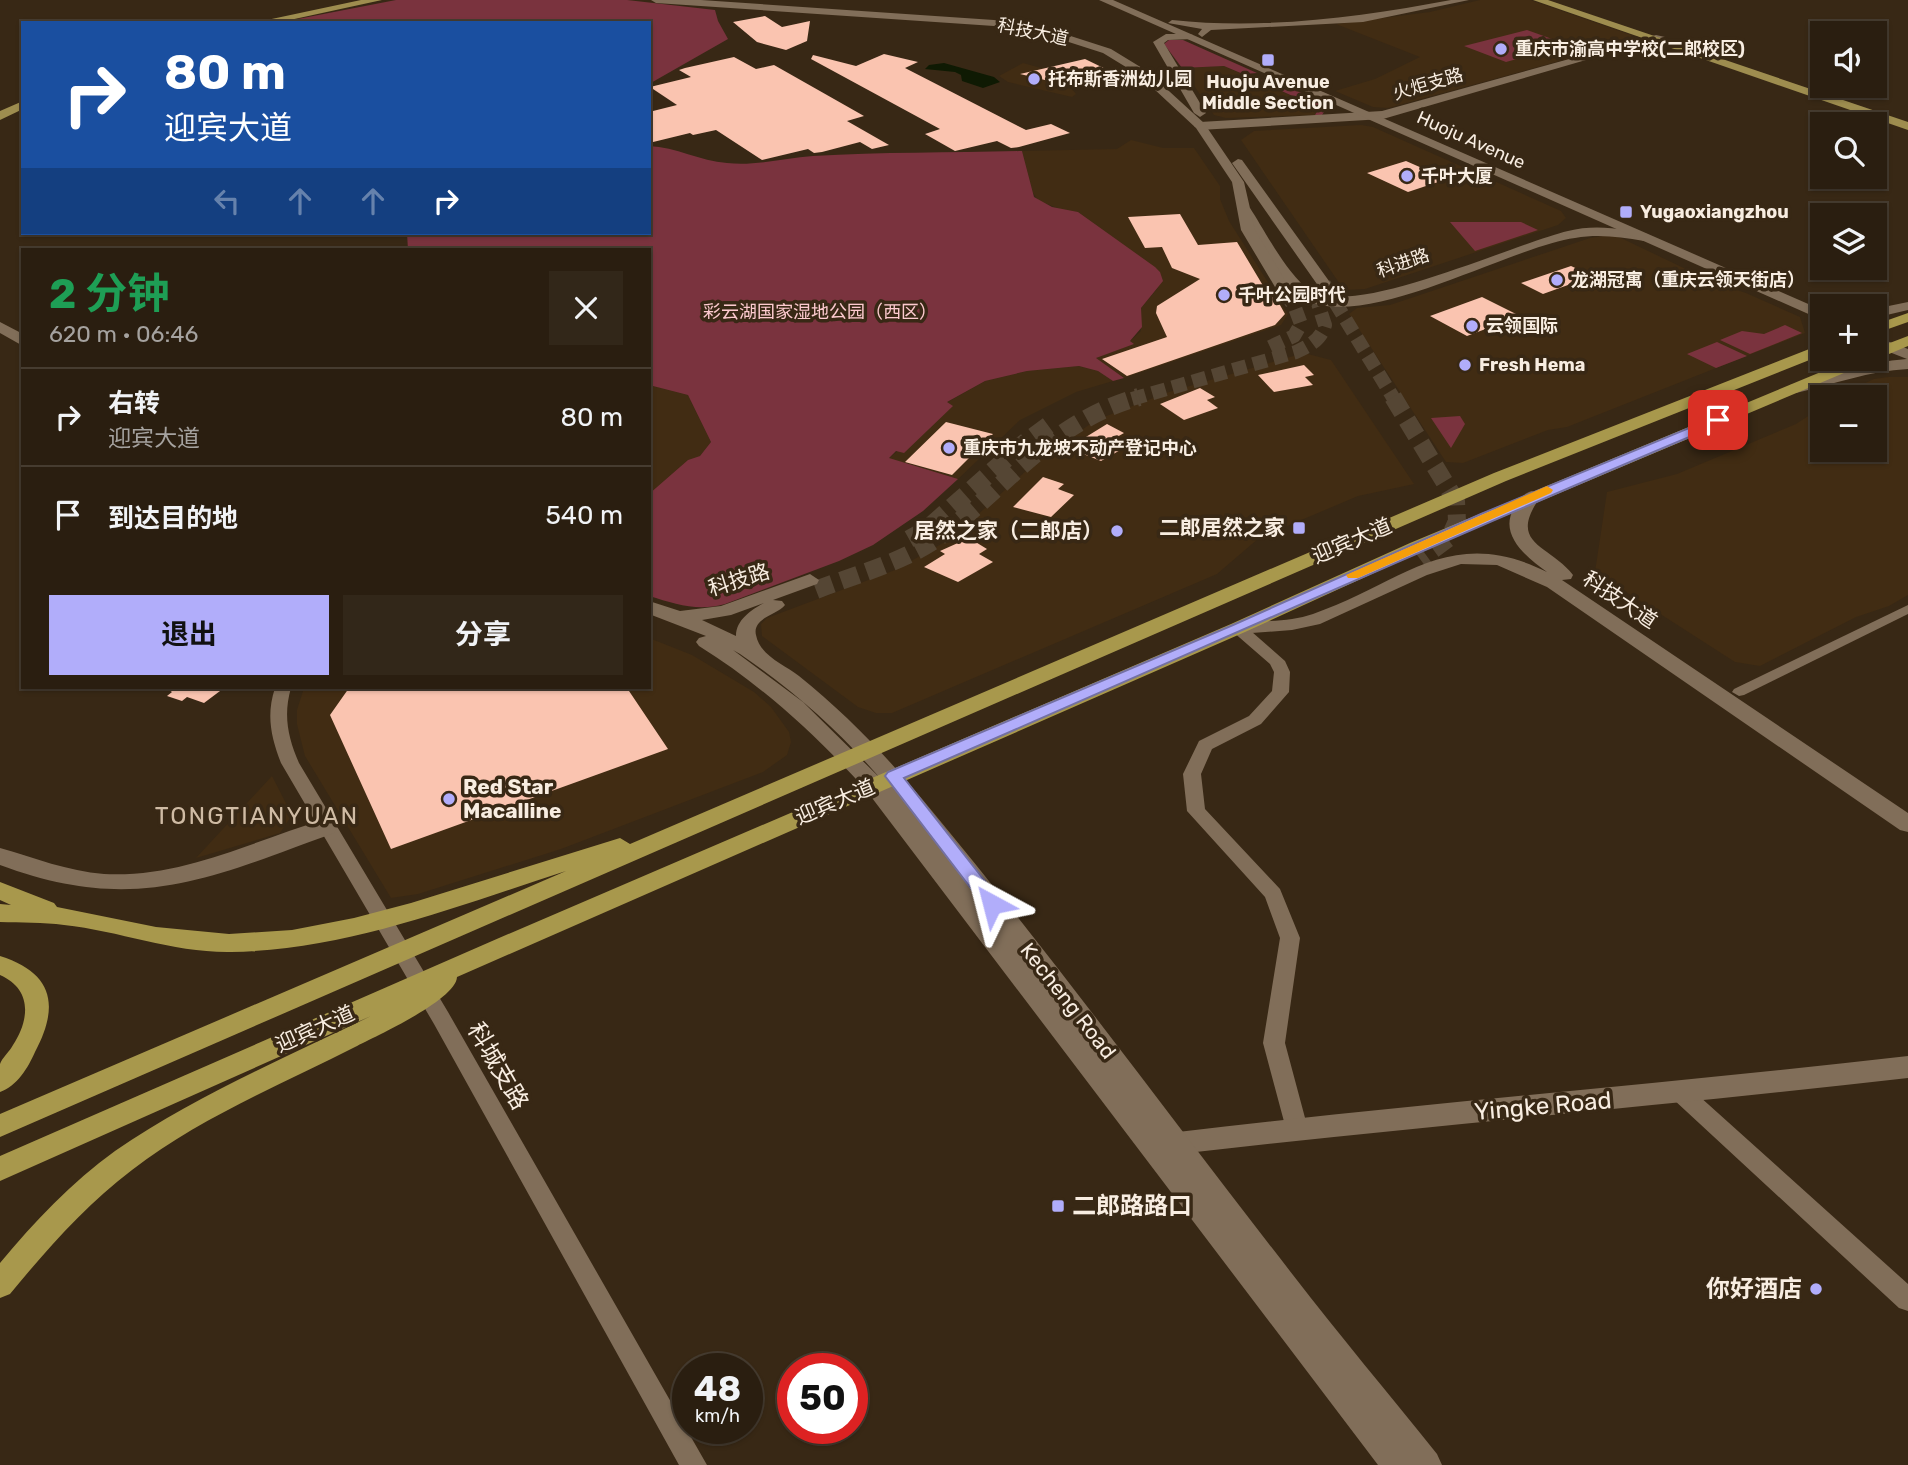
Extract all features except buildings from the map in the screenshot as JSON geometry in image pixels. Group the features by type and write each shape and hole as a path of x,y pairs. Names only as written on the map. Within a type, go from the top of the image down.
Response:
{"highway":[{"path":"1887,325 1908,317"},
{"path":"1887,351 1904,346"},
{"name":"迎宾大道","path":"0,1126 1500,477 1810,353"},
{"path":"1797,358 1822,364 1823,369 1813,380"},
{"name":"迎宾大道","path":"0,1169 471,960 1238,628 1532,496 1835,371"},
{"path":"975,741 945,745 935,738 935,732 1025,689 1055,670"},
{"path":"0,891 65,916 156,936 229,943 292,939 354,927 412,911 572,859 689,827"},
{"path":"0,912 65,916"},
{"path":"0,1285 72,1203 123,1161 179,1124 409,1008 471,960"},
{"path":"0,965 11,968 29,982 38,1003 37,1026 24,1052 0,1081"}],"main road":[{"path":"252,21 360,0"},
{"path":"268,21 377,0"},
{"name":"科技大道","path":"656,0 1009,25 1052,33 1094,46 1127,62 1157,71"},
{"name":"科技大道","path":"687,0 1004,22 1087,40 1157,71 1200,119 1238,182 1250,234 1282,287"},
{"name":"Huoju Avenue","path":"1104,0 1169,25 1206,32 1376,115 1810,313"},
{"name":"Huoju Avenue","path":"1119,0 1189,37 1810,302"},
{"path":"1538,0 1908,123"},
{"path":"1551,0 1656,38"},
{"path":"1157,71 1151,41 1169,25"},
{"path":"1189,37 1166,37 1158,42 1200,119"},
{"name":"火炬支路","path":"1200,119 1213,125 1376,115 1656,38"},
{"path":"0,109 21,97"},
{"path":"0,116 21,105"},
{"path":"1213,125 1318,284 1265,212 1245,174"},
{"path":"1569,231 1579,215 1572,206"},
{"path":"1245,211 1295,286 1309,296 1336,303 1375,299 1569,231 1608,231 1644,237"},
{"name":"科进路","path":"1265,212 1269,235 1301,286 1314,294 1336,299 1368,295 1569,231"},
{"path":"1887,311 1908,306"},
{"path":"0,326 21,340"},
{"path":"1887,337 1904,346"},
{"path":"0,340 21,354"},
{"path":"1797,358 1810,350"},
{"path":"1796,388 1837,380 1874,366 1908,364"},
{"name":"科技大道","path":"1532,496 1521,508 1516,520 1522,539 1533,554 1908,807"},
{"name":"科技大道","path":"1238,628 1323,618 1451,561 1479,557 1509,562 1554,583 1908,824"},
{"name":"科技大道","path":"1273,625 1420,559"},
{"name":"科技路","path":"679,615 724,611 813,585 751,619 746,632 756,655"},
{"name":"Kecheng Road","path":"651,608 679,615 715,631 756,655 825,707 860,754 1178,1143 1285,1287 1426,1465"},
{"name":"Kecheng Road","path":"651,620 706,642 755,672 860,754"},
{"name":"Kecheng Road","path":"884,781 1398,1465"},
{"path":"0,856 79,880 133,882 223,862 326,827"},
{"name":"Yingke Road","path":"1178,1143 1297,1129 1681,1093 1908,1067"}],"street":[{"path":"1206,32 1363,19 1465,0"},
{"path":"1739,692 1908,610"},
{"path":"1238,628 1277,661 1282,671 1280,692 1255,720 1205,745 1192,774 1196,811 1273,894 1290,937 1274,1043 1297,1129"},
{"name":"科城支路","path":"282,689 277,730 290,763 441,1018 694,1465"},
{"path":"1681,1093 1908,1300"}],"shaded area":[{"name":"重庆市渝高中学校(二郎校区)","path":"1480,0 1530,0 1631,35 1633,41 1388,108 1373,107 1335,91 1375,79 1420,57 1336,24 1430,12"},
{"path":"944,63 994,77 1000,82 983,88 962,81 961,75 955,72 925,69 929,65"},
{"name":"托布斯香洲幼儿园","path":"1023,63 1059,73 1076,94 1072,97 1008,82 999,76"},
{"path":"1224,66 1319,108 1315,115 1226,118 1214,115 1182,68"},
{"path":"1361,125 1373,127 1561,211 1566,218 1558,225 1365,289 1344,290 1241,140 1254,131"},
{"path":"1131,140 1163,148 1194,148 1220,186 1220,199 1229,221 1288,314 1281,325 1124,378 1095,358 1133,344 1130,341 1141,331 1141,308 1158,288 1160,272 1078,212 1039,201 1033,193 1022,151 1117,149"},
{"path":"1609,235 1621,238 1715,283 1746,293 1800,317 1805,333 1567,427 1548,430 1463,463 1446,462 1349,314 1357,308 1390,305 1590,238"},
{"name":"居然之家（二郎店）","path":"1304,353 1331,360 1414,484 1358,496 1259,538 1217,574 892,713 876,713 858,707 762,636 761,624 767,618 895,570 952,538 1036,462 1096,420 1169,392"},
{"path":"1079,366 1098,371 1113,381 1076,392 1020,420 958,479 888,459 952,406 946,403 985,381 1027,371"},
{"path":"1908,377 1908,595 1889,606 1856,617 1760,666 1735,662 1595,572 1607,492 1677,474 1796,424 1810,415 1810,462 1887,462 1887,385 1861,385 1874,379"},
{"path":"651,386 688,395 711,442 700,456 688,460 651,492"},
{"path":"651,639 692,655 754,692 771,707 789,732 791,742 787,755 763,772 561,849 418,894 391,898 305,756 297,724 297,710 304,689 651,689"},
{"path":"272,776 292,815 280,833 196,858"}],"green space":[{"path":"396,0 627,0 715,10 728,39 651,83 651,21 287,21"},
{"path":"1527,30 1569,45 1506,62 1464,46"},
{"path":"1169,40 1183,40 1257,73 1243,74 1224,66 1182,68 1164,44"},
{"path":"1270,79 1329,105 1322,115 1315,115 1319,108 1257,80"},
{"name":"彩云湖国家湿地公园（西区）","path":"651,146 717,162 738,164 813,156 1022,151 1034,197 1052,207 1078,212 1155,267 1163,281 1141,308 1142,327 1130,341 1134,344 1096,358 1124,378 1113,381 1098,371 1079,366 1027,371 985,381 947,402 953,406 904,453 896,451 889,458 958,479 923,511 873,545 839,561 725,604 696,607 651,597 651,492 688,460 700,456 711,442 688,395 651,386 651,248 408,248 407,235 651,235"},
{"path":"1450,222 1521,222 1538,230 1475,251"},
{"path":"1785,325 1802,333 1750,354 1720,340 1742,331 1764,334"},
{"path":"1717,342 1747,356 1716,368 1687,354"},
{"path":"1460,416 1465,424 1451,448 1431,418"}],"tunnel":[{"path":"1324,284 1394,399"},
{"path":"1132,399 1296,352 1310,345 1321,335 1325,325 1312,285"},
{"path":"1270,347 1294,336 1301,324 1282,287"},
{"path":"816,590 882,566 929,544 1057,437 1082,421 1139,397"},
{"path":"1393,397 1456,501 1457,521 1450,537 1420,559"},
{"path":"909,539 927,529 1023,444 1049,425"}],"slow traffic":[{"path":"1353,575 1547,490"}],"place":[{"name":"重庆市渝高中学校(二郎校区)","path":"1501,49"},
{"name":"Huoju Avenue Middle Section","path":"1268,60"},
{"name":"托布斯香洲幼儿园","path":"1034,79"},
{"name":"千叶大厦","path":"1407,176"},
{"name":"Yugaoxiangzhou","path":"1626,212"},
{"name":"龙湖冠寓（重庆云领天街店）","path":"1557,280"},
{"name":"千叶公园时代","path":"1224,295"},
{"name":"云领国际","path":"1472,326"},
{"name":"Fresh Hema","path":"1465,365"},
{"name":"重庆市九龙坡不动产登记中心","path":"949,448"},
{"name":"二郎居然之家","path":"1299,528"},
{"name":"居然之家（二郎店）","path":"1117,531"},
{"name":"Red Star Macalline","path":"449,799"},
{"name":"二郎路路口","path":"1058,1206"},
{"name":"你好酒店","path":"1816,1289"}],"district":[{"name":"TONGTIANYUAN","path":"257,816"}],"route":[{"path":"992,904 894,776 1238,628 1485,516 1718,420"}]}
